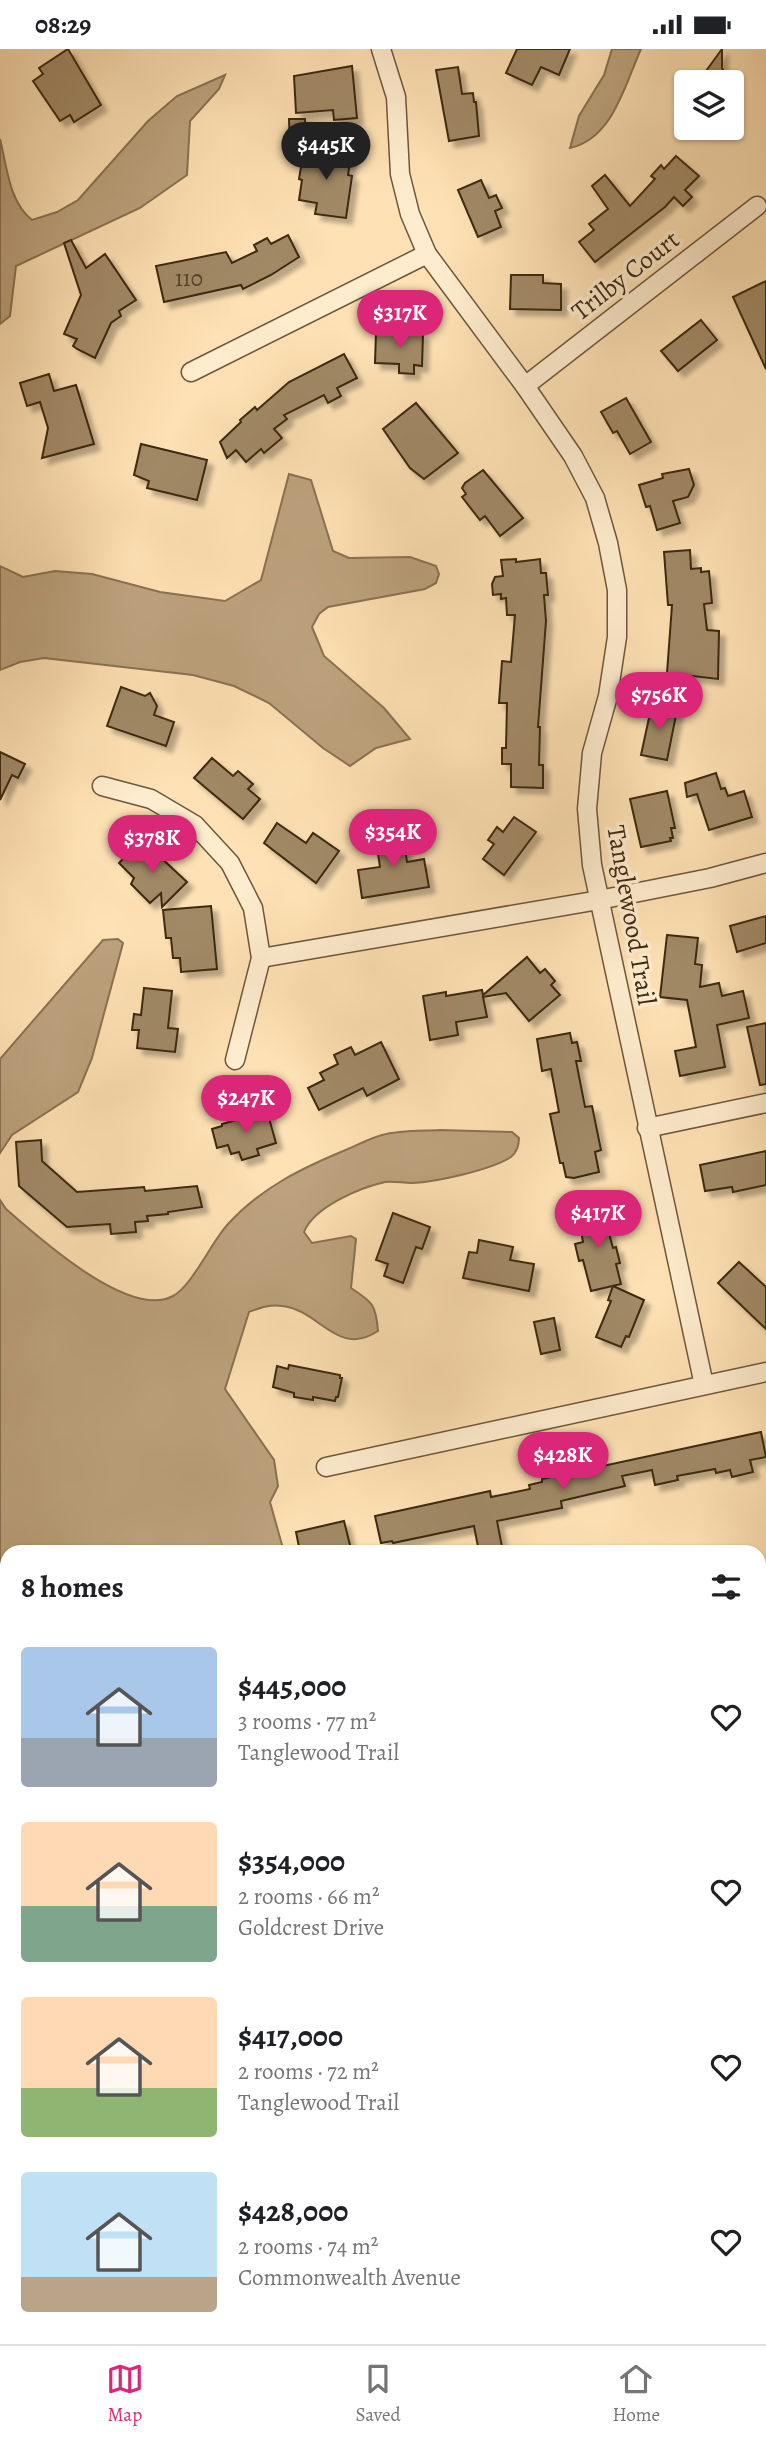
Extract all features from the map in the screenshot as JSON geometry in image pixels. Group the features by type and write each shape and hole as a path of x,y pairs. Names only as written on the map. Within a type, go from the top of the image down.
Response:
{"street":[{"name":"Tanglewood Trail","path":"382,49 396,97 400,174 410,214 427,254 525,386 573,456 595,498 608,543 617,590 617,637 608,696 592,753 587,809 592,865 704,1385"},
{"name":"Trilby Court","path":"525,386 757,206"},
{"path":"191,372 427,254"},
{"path":"102,786 151,799 195,825 230,863 253,908 261,958 235,1060"},
{"path":"261,958 600,899 710,878 766,863"},
{"path":"648,1128 766,1103"},
{"path":"327,1467 766,1372"}],"shaded area":[{"path":"612,49 641,49 623,93 607,122 585,143 570,148 579,116 604,75"},
{"path":"225,75 219,89 190,121 187,175 140,208 16,266 10,316 0,324 0,139 14,194 24,213 32,220 57,212 78,200 148,121 177,96"},
{"path":"289,474 311,480 333,551 349,558 410,557 436,566 439,574 436,583 425,589 328,607 319,614 312,627 324,656 384,708 410,739 376,748 350,766 323,748 269,703 234,686 193,675 44,658 20,662 0,670 0,566 23,577 55,571 92,574 160,592 225,601 261,580"},
{"path":"118,939 123,943 92,1058 78,1092 12,1135 0,1153 0,1059 103,940"},
{"path":"404,1131 512,1132 519,1138 519,1143 511,1157 477,1171 422,1182 385,1182 363,1189 338,1200 309,1223 304,1232 312,1243 351,1236 356,1239 351,1288 372,1305 378,1331 364,1338 351,1339 340,1336 295,1309 273,1306 249,1312 225,1389 274,1460 278,1486 270,1502 282,1545 0,1545 0,1200 6,1209 39,1237 85,1272 133,1296 154,1300 173,1296 180,1291 228,1224 269,1189 315,1164 378,1136"}],"building":[{"path":"68,49 101,105 74,122 70,115 60,121 33,81 43,74 39,68"},
{"path":"517,49 570,49 559,75 541,67 532,85 506,73"},
{"path":"722,49 723,70 707,70"},
{"path":"352,66 357,118 334,120 333,110 296,113 294,76"},
{"path":"458,67 462,94 473,93 476,102 479,136 449,141 436,70"},
{"path":"289,119 305,119 306,148 290,149"},
{"path":"304,149 351,156 348,175 352,176 346,218 315,214 317,203 299,200"},
{"path":"676,156 699,176 685,190 692,197 683,206 674,197 595,262 579,242 594,230 589,224 608,209 592,186 605,175 630,206 655,179 651,176 661,165 664,169"},
{"path":"481,180 489,198 496,195 502,208 495,211 501,227 478,237 458,190"},
{"path":"288,235 299,257 271,275 243,289 241,285 164,302 156,266 226,252 232,263 257,251 254,245 267,238 271,244"},
{"path":"71,240 86,268 105,254 136,300 119,311 121,316 111,323 95,358 73,346 77,339 64,334 81,295 64,243"},
{"path":"511,275 543,275 543,283 561,284 561,310 510,309"},
{"path":"766,281 766,369 733,297"},
{"path":"701,320 717,340 678,371 661,351"},
{"path":"376,332 423,334 422,366 414,365 414,374 399,373 399,364 375,363"},
{"path":"344,354 357,378 337,388 341,396 328,403 324,395 284,415 287,419 274,429 282,438 264,453 261,449 246,462 236,450 227,458 220,442 240,420 255,407 257,410 289,382"},
{"path":"49,374 54,391 76,385 94,444 42,458 48,428 40,402 27,406 20,383"},
{"path":"626,398 651,442 630,454 617,431 613,433 601,412"},
{"path":"416,403 458,453 424,479 410,468 383,429"},
{"path":"141,444 207,460 197,500 147,488 149,481 134,475"},
{"path":"689,469 694,485 688,497 673,501 680,523 657,530 650,506 646,507 639,485 663,478 662,474"},
{"path":"483,470 523,518 500,536 485,516 480,520 462,497 466,494 462,488 465,483"},
{"path":"690,550 691,569 709,571 712,603 704,604 707,630 719,631 718,679 667,673 672,605 668,605 664,552"},
{"path":"516,559 516,562 540,559 541,573 546,573 548,595 544,595 546,621 538,727 539,765 543,765 543,788 511,787 511,764 502,764 502,748 506,748 507,703 499,703 502,661 511,662 515,615 507,615 506,598 501,599 501,594 493,595 492,584 495,577 503,576 501,560"},
{"path":"121,687 145,696 150,693 157,706 154,715 174,722 166,746 107,726"},
{"path":"652,704 677,710 667,760 641,755"},
{"path":"0,752 25,764 18,778 12,775 0,800"},
{"path":"212,758 233,776 238,771 253,784 248,789 260,799 243,819 194,778"},
{"path":"716,773 721,789 725,788 728,796 744,791 752,817 709,830 697,794 687,797 685,783"},
{"path":"667,791 675,828 671,828 673,838 670,838 671,841 641,847 630,799"},
{"path":"514,817 536,832 504,875 483,859 494,844 488,840 497,827 503,832"},
{"path":"277,823 306,843 313,833 339,851 316,883 264,843"},
{"path":"394,829 403,835 407,862 424,859 429,887 362,898 358,870 380,867 376,840 382,831"},
{"path":"139,842 155,858 158,855 187,882 162,907 161,893 150,903 131,884 134,878 119,863"},
{"path":"211,906 217,969 181,972 180,958 173,958 171,938 166,938 163,910"},
{"path":"766,916 766,943 737,952 730,926"},
{"path":"667,935 698,938 695,964 702,965 700,987 719,983 722,996 743,991 749,1018 717,1025 725,1067 680,1076 675,1051 696,1047 687,1000 660,997"},
{"path":"527,957 540,973 545,969 555,981 551,985 560,995 529,1021 506,993 483,997 487,1017 456,1022 458,1035 430,1040 423,996 446,992 446,996 482,990 483,995"},
{"path":"144,988 172,991 168,1028 178,1029 175,1052 137,1048 139,1030 132,1030 134,1014 141,1015"},
{"path":"766,1023 766,1084 760,1085 747,1027"},
{"path":"570,1033 572,1043 577,1042 581,1061 576,1061 585,1107 592,1106 601,1150 595,1152 599,1172 574,1178 566,1177 563,1163 560,1163 550,1114 559,1112 551,1069 542,1071 537,1039"},
{"path":"381,1042 399,1079 367,1096 363,1088 319,1110 308,1088 324,1080 320,1073 338,1064 334,1055 351,1047 355,1055"},
{"path":"267,1111 276,1143 257,1149 259,1155 242,1160 239,1152 231,1154 228,1145 217,1148 212,1129"},
{"path":"41,1140 42,1161 77,1192 144,1187 145,1191 197,1186 202,1207 147,1216 148,1221 135,1222 136,1232 111,1234 110,1224 67,1227 19,1186 16,1142"},
{"path":"766,1151 766,1185 733,1192 732,1187 705,1191 700,1165"},
{"path":"601,1205 613,1248 616,1247 620,1263 616,1264 621,1284 591,1291 583,1260 579,1261 575,1244 583,1242 580,1210"},
{"path":"393,1213 430,1227 422,1249 416,1247 403,1283 384,1276 388,1264 376,1260"},
{"path":"479,1240 513,1247 510,1260 534,1264 529,1291 463,1278 469,1252 477,1253"},
{"path":"739,1262 766,1287 766,1329 718,1283"},
{"path":"613,1286 644,1300 629,1337 626,1336 621,1347 596,1337 611,1301 608,1300"},
{"path":"554,1318 560,1350 541,1354 534,1322"},
{"path":"289,1365 340,1375 342,1378 338,1397 335,1401 313,1397 313,1400 294,1397 294,1393 273,1387 277,1366 288,1369"},
{"path":"761,1432 766,1457 750,1460 753,1472 732,1477 730,1470 716,1473 715,1469 677,1476 678,1480 655,1485 652,1470 622,1476 625,1486 561,1501 562,1508 497,1521 502,1545 478,1545 474,1526 393,1543 381,1543 375,1516 490,1491 491,1497 530,1489 529,1485 542,1482 542,1479"},
{"path":"344,1521 350,1545 299,1545 296,1532"}]}
